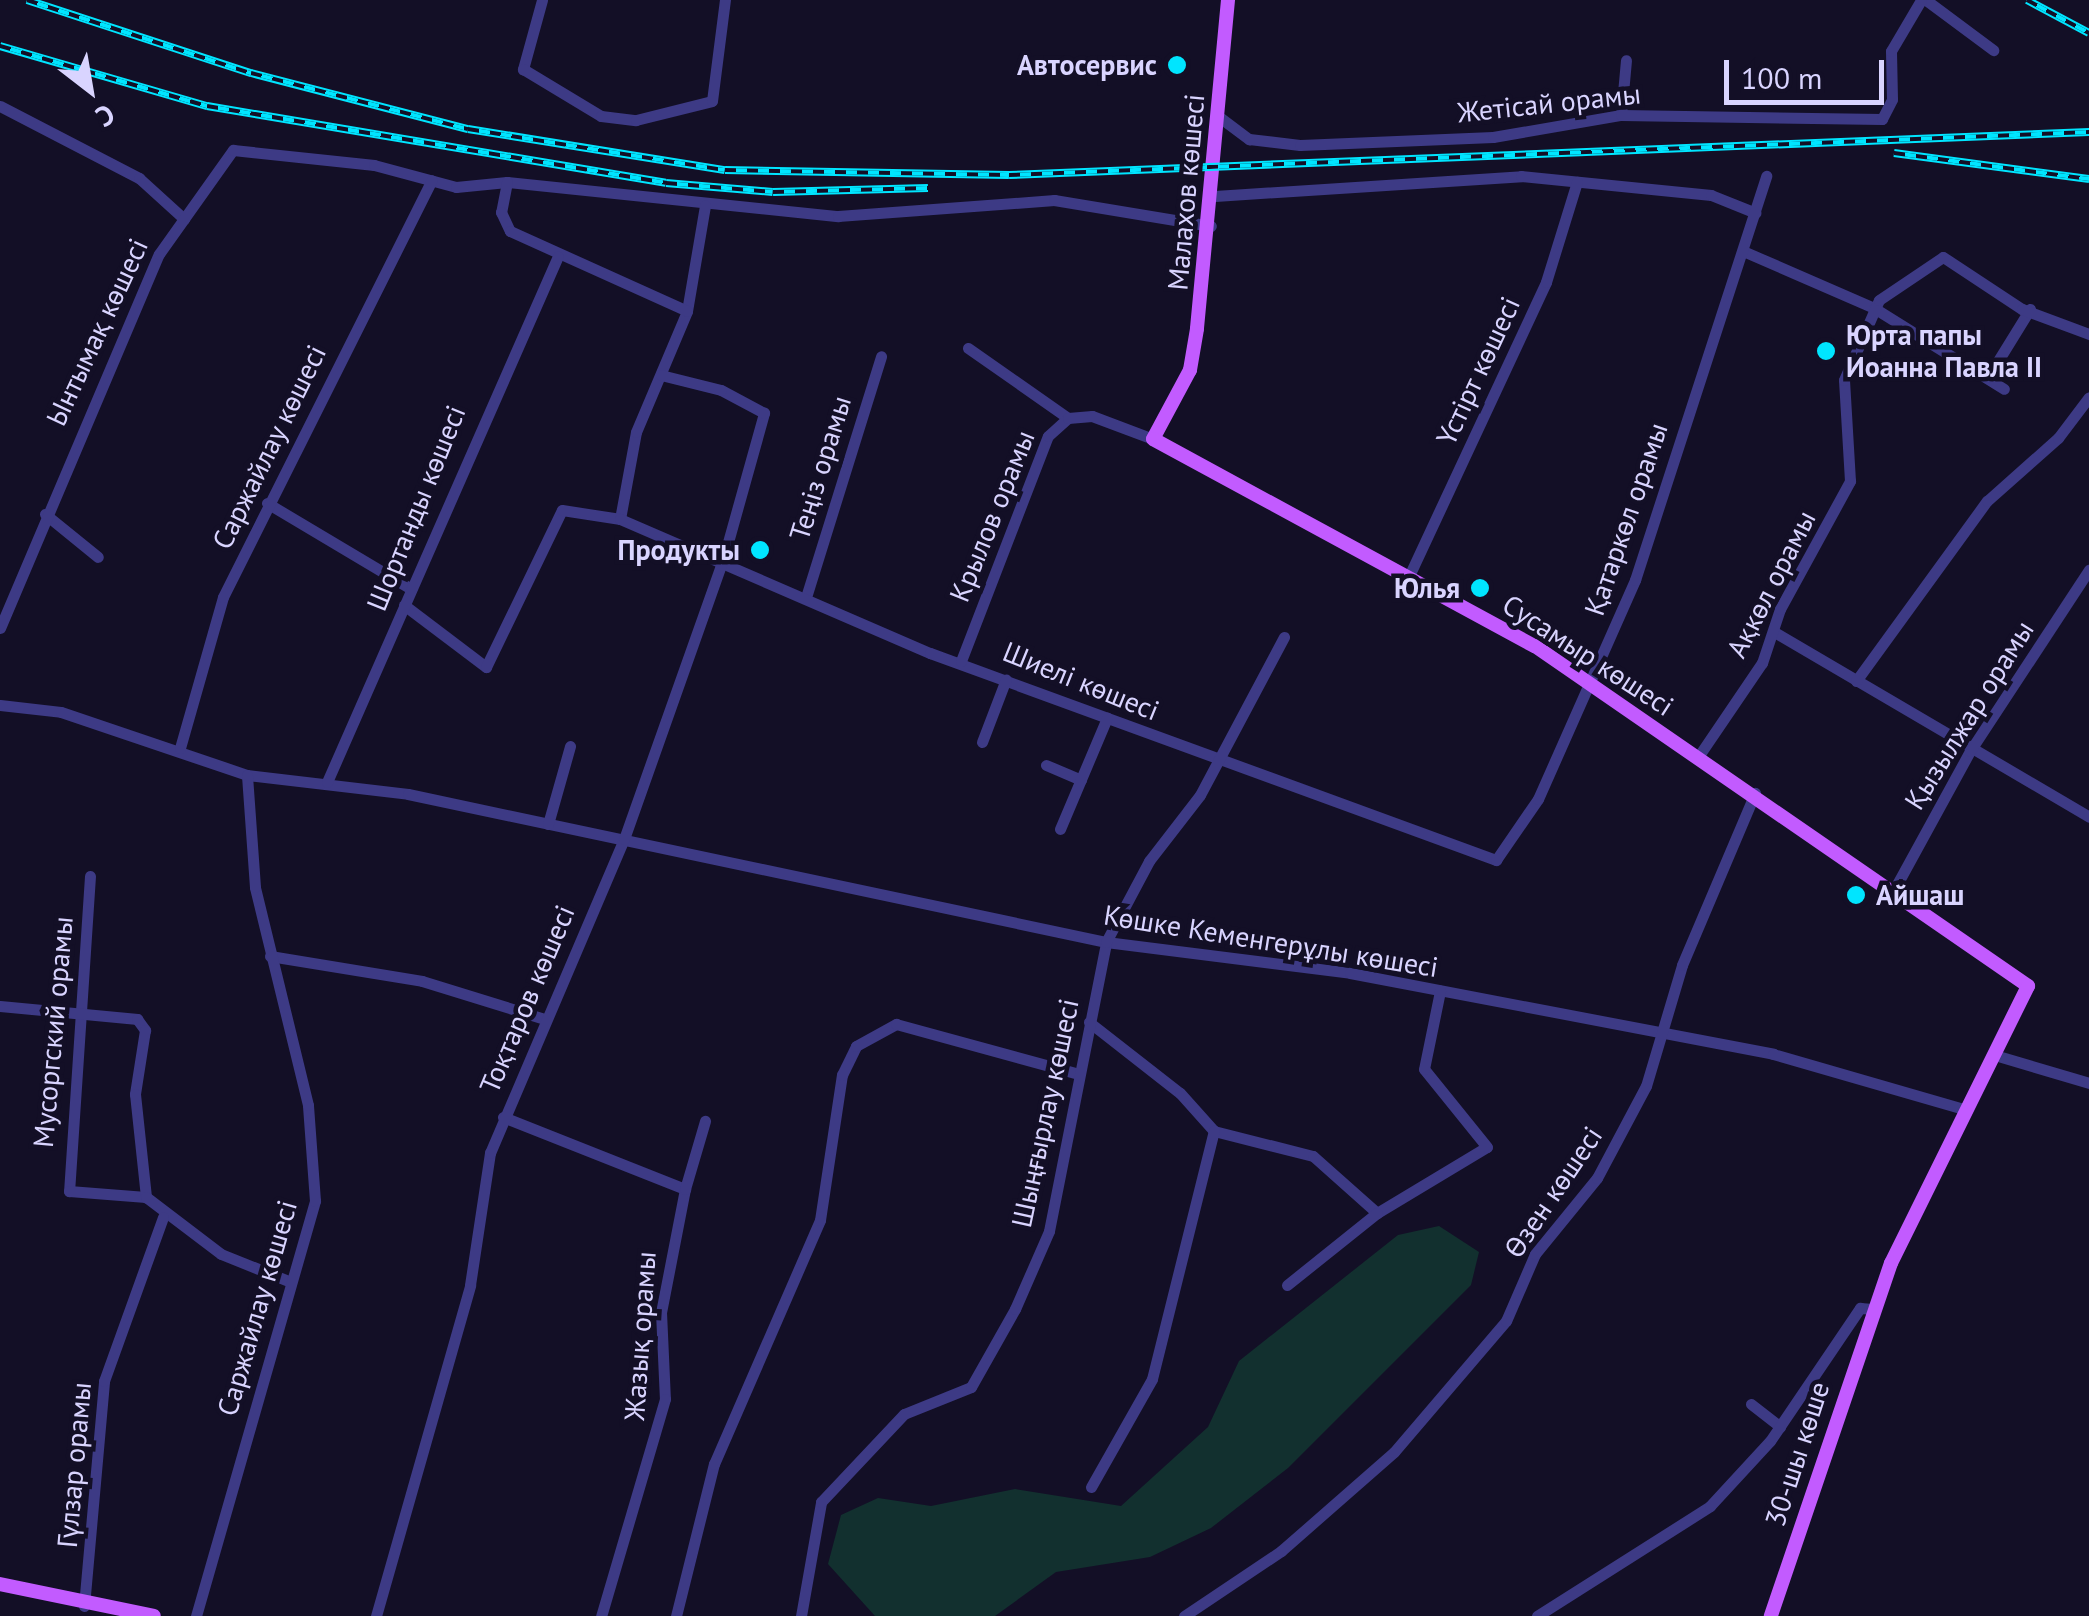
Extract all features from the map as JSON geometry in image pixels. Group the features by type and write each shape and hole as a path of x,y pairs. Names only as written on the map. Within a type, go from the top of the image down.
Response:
{"main road":[{"name":"Малахов көшесі","path":"1153,440 1190,370 1214,227 1228,0"},
{"name":"Сусамыр көшесі","path":"1153,440 1410,576 1591,683 1895,888 2028,986 1998,1056"},
{"path":"1873,1309 1967,1110 1998,1056"},
{"name":"30-шы көше","path":"1771,1616 1873,1309"},
{"path":"0,1584 84,1606 154,1616"}],"street":[{"path":"542,0 522,49 531,76 613,120 712,102 724,0"},
{"path":"1923,0 1992,50"},
{"name":"Жетісай орамы","path":"1218,116 1249,139 1300,145 1492,137 1621,115 1882,120 1891,52 1923,0"},
{"path":"1621,115 1626,60"},
{"path":"0,106 139,178 184,219"},
{"name":"Ынтымақ көшесі","path":"0,628 45,514 159,254 222,160 247,147 432,180 557,180 706,206 867,216 1054,200 1214,227"},
{"path":"1214,196 1521,176 1711,195 1756,213"},
{"name":"Қатаркөл орамы","path":"1519,832 1591,683 1635,580 1766,176"},
{"name":"Саржайлау көшесі","path":"180,748 223,596 266,503 432,180"},
{"path":"506,182 504,223 558,256 687,311"},
{"name":"Үстірт көшесі","path":"1410,576 1546,282 1577,182"},
{"path":"620,518 636,432 687,311 706,206"},
{"path":"1743,251 1874,308 2004,388"},
{"name":"Шортанды көшесі","path":"326,782 558,256"},
{"path":"1874,308 1942,257 2030,309 2089,334"},
{"name":"Ақкөл орамы","path":"1698,757 1776,633 1780,609 1850,480 1844,380 1874,308"},
{"path":"1988,378 2030,309"},
{"path":"968,348 1068,418"},
{"name":"Теңіз орамы","path":"807,594 881,356"},
{"name":"Тоқтаров көшесі","path":"376,1616 470,1285 482,1184 503,1117 624,839 723,560 764,414 721,390 660,375"},
{"path":"1856,681 1987,500 2058,438 2089,397"},
{"name":"Сусамыр көшесі","path":"1092,416 1153,440"},
{"name":"Крылов орамы","path":"961,661 1039,453 1068,418 1092,416"},
{"path":"266,503 411,589"},
{"name":"Шиелі көшесі","path":"404,605 486,667 555,522 573,509 620,518 1218,764 1496,860 1519,832"},
{"path":"45,514 98,557"},
{"name":"Қызылжар орамы","path":"1895,888 1970,750 2089,570"},
{"path":"1776,633 2089,817"},
{"path":"1106,942 1218,764 1284,637"},
{"path":"982,742 1006,678"},
{"name":"Көшке Кеменгерұлы көшесі","path":"0,705 180,748 247,775 326,782 548,824 1106,942 1440,992 1788,1057 1967,1110"},
{"path":"1060,830 1107,718"},
{"path":"548,824 570,746"},
{"path":"1046,765 1081,780"},
{"name":"Саржайлау көшесі","path":"196,1616 315,1200 315,1151 270,956 247,775"},
{"name":"Өзен көшесі","path":"1184,1616 1336,1506 1448,1392 1506,1321 1535,1254 1616,1147 1664,1035 1682,965 1755,793"},
{"name":"Мусоргский орамы","path":"90,876 84,1013 69,1192 146,1197"},
{"name":"Шыңғырлау көшесі","path":"801,1616 820,1502 904,1414 971,1388 1015,1309 1049,1230 1106,942"},
{"path":"270,956 422,980 545,1019"},
{"path":"1287,1285 1377,1214 1487,1147 1424,1069 1440,992"},
{"path":"0,1006 137,1019 145,1030 135,1094 146,1197 163,1217 291,1282"},
{"path":"1089,1022 1180,1092 1214,1131 1312,1156 1377,1214"},
{"path":"676,1616 714,1464 820,1220 842,1075 872,1033 896,1024 1079,1074"},
{"path":"1998,1056 2089,1083"},
{"path":"503,1117 685,1189"},
{"name":"Жазық орамы","path":"601,1616 665,1399 661,1312 685,1189 705,1120"},
{"path":"1090,1487 1152,1379 1214,1131"},
{"name":"Гүлзар орамы","path":"84,1606 104,1381 163,1217"},
{"path":"1537,1616 1679,1532 1780,1427 1860,1308 1873,1309"},
{"path":"1752,1404 1780,1427"}],"green space":[{"path":"1439,1226 1479,1252 1471,1285 1288,1468 1211,1528 1150,1557 1056,1572 995,1616 875,1616 828,1564 841,1515 878,1498 931,1506 1015,1489 1121,1506 1208,1427 1239,1361 1398,1235"}],"railway":[{"path":"27,0 251,73 468,129 725,170 1009,175 2089,132"},
{"path":"2027,0 2089,33"},
{"path":"0,46 207,106 666,183 773,192 928,188"},
{"path":"1894,153 2089,179"}],"place":[{"name":"Автосервис","path":"1177,65"},
{"name":"Юрта папы Иоанна Павла II","path":"1826,351"},
{"name":"Продукты","path":"760,550"},
{"name":"Юлья","path":"1480,588"},
{"name":"Айшаш","path":"1856,895"}]}
